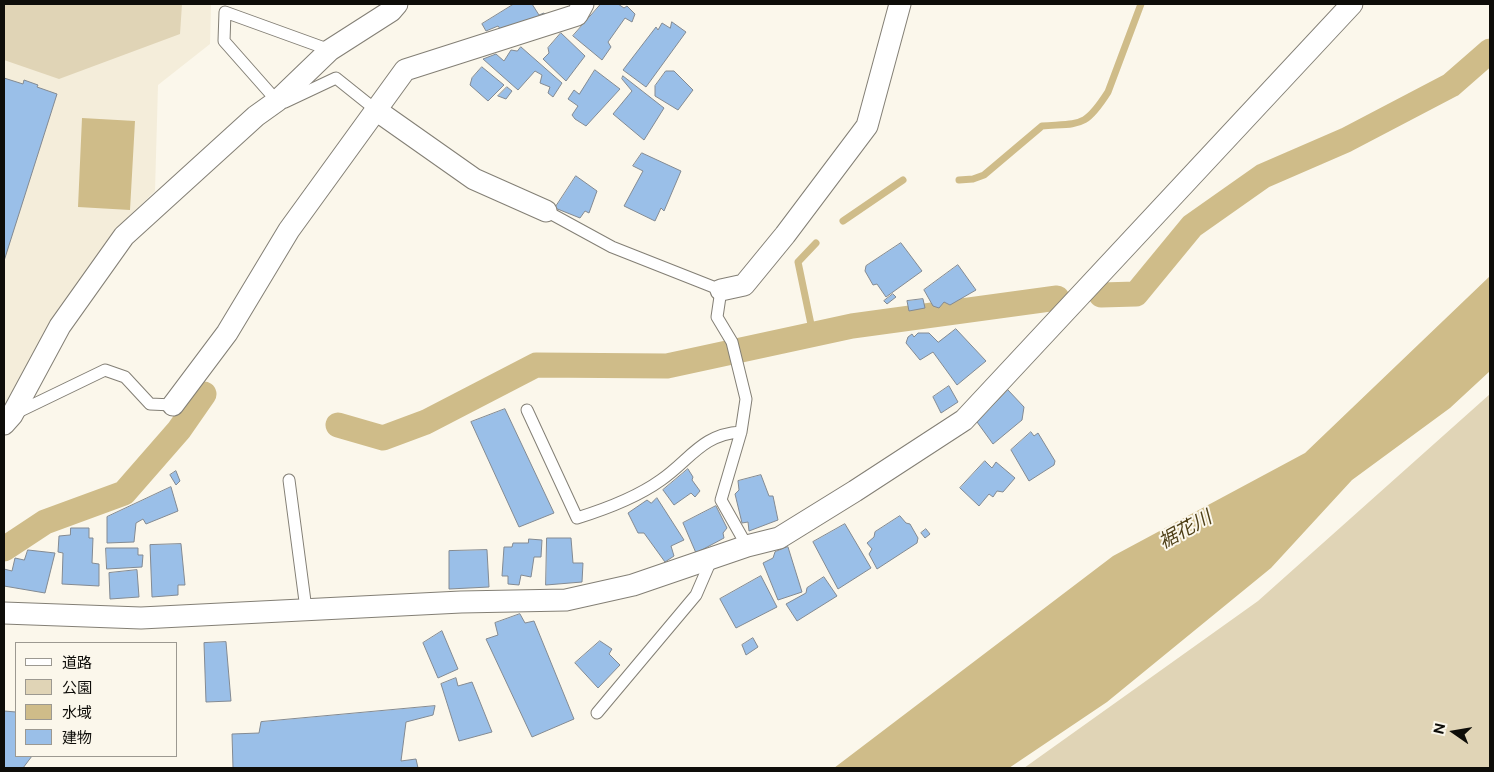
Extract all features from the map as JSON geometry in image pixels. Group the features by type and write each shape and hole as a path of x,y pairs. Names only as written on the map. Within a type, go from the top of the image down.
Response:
{"street":[{"path":"8,420 60,326 124,236 256,116 277,102 330,50 391,11 398,4"},
{"path":"173,404 227,333 289,230 405,70 577,15 583,4"},
{"path":"721,290 744,285 785,235 867,126 900,4"},
{"path":"4,613 141,618 461,602 566,600 633,585 748,546 779,538 964,420 1352,4"},
{"path":"376,110 474,179 546,211"}],"lane":[{"path":"277,102 224,41 225,12 330,50"},
{"path":"256,116 336,78 376,110"},
{"path":"546,211 612,247 721,290 717,317 732,342 746,398 741,432 721,500 748,546"},
{"path":"8,420 105,370 125,377 150,404 173,404"},
{"path":"527,410 577,518 610,507 661,480 706,441 724,433 741,432"},
{"path":"289,480 306,609"},
{"path":"597,713 696,595 712,558"}],"shaded area":[{"path":"4,4 211,4 210,44 158,85 155,191 116,229 49,324 4,414"}],"green space":[{"path":"4,4 182,4 180,34 59,79 4,60"},
{"path":"1490,394 1490,768 1024,768 1258,601"}],"water":[{"path":"82,118 135,121 130,210 78,207"},
{"name":"裾花川","path":"1490,276 1490,371 1450,408 1352,480 1271,568 1107,702 1009,768 834,768 1113,556 1305,453"}],"building":[{"path":"514,4 532,4 539,15 544,13 547,17 501,30 498,26 486,31 482,24"},
{"path":"601,4 618,4 624,8 627,6 635,14 632,22 625,18 608,42 611,47 602,60 573,36"},
{"path":"672,22 686,32 646,87 623,70 656,27 658,30 662,23 670,28"},
{"path":"561,33 585,56 566,81 543,59 549,53 548,48"},
{"path":"521,47 562,83 553,97 548,93 550,87 540,83 542,75 535,71 518,90 483,59 496,54 504,61 511,50 517,51"},
{"path":"482,67 504,85 488,101 470,85 472,78"},
{"path":"595,70 620,89 586,126 572,115 578,106 568,99 574,90 579,94"},
{"path":"666,71 674,71 693,90 678,110 655,96 655,86"},
{"path":"623,76 664,108 644,140 613,114 632,91 622,79"},
{"path":"4,78 23,84 24,80 57,94 4,261"},
{"path":"507,87 512,91 506,99 498,96"},
{"path":"642,153 681,171 664,211 661,208 655,221 624,206 643,171 633,166"},
{"path":"576,176 597,191 589,213 585,211 580,218 555,208"},
{"path":"901,243 922,271 886,297 877,284 873,285 865,271 866,266"},
{"path":"958,265 976,290 950,305 944,302 939,308 933,306 924,290"},
{"path":"893,294 896,297 887,304 884,301"},
{"path":"923,299 925,308 909,311 907,301"},
{"path":"956,329 986,361 957,385 933,352 920,360 906,343 908,337 912,334 914,337 918,333 929,333 938,342"},
{"path":"949,386 958,402 941,413 933,397"},
{"path":"1008,390 1024,407 1022,420 993,444 977,422"},
{"path":"505,409 554,513 519,527 471,422"},
{"path":"1031,432 1034,436 1038,433 1055,461 1054,465 1029,481 1011,450"},
{"path":"985,461 992,468 996,462 1015,478 1003,492 997,491 993,497 989,494 979,506 960,488"},
{"path":"688,469 693,477 692,480 700,491 695,497 691,493 674,505 663,490"},
{"path":"176,471 180,481 176,485 170,475"},
{"path":"761,475 769,496 773,496 778,520 749,531 748,522 742,523 735,494 739,490 738,481"},
{"path":"171,487 178,511 146,524 143,519 136,523 134,542 107,543 107,517"},
{"path":"657,498 684,540 671,546 674,556 665,562 644,533 638,533 628,513 647,500 651,503"},
{"path":"716,506 727,528 723,533 724,538 696,553 683,523"},
{"path":"900,516 906,523 910,524 918,538 917,543 877,569 869,554 872,549 867,543 874,537 875,532"},
{"path":"845,524 871,568 838,589 813,542"},
{"path":"71,528 89,528 89,538 93,538 92,563 99,564 99,586 62,584 63,553 58,552 59,536 70,535"},
{"path":"926,529 930,534 925,538 921,533"},
{"path":"547,538 571,538 573,563 583,563 582,582 546,585"},
{"path":"529,539 542,540 541,557 534,557 531,577 521,575 519,585 508,584 508,576 502,576 504,547 512,547 513,543 528,543"},
{"path":"181,544 185,585 178,585 178,595 152,597 150,545"},
{"path":"788,547 802,592 778,600 763,563 773,558 775,552"},
{"path":"106,548 138,548 138,555 143,555 142,567 107,569"},
{"path":"28,550 55,553 45,593 4,586 4,569 12,571 15,558 24,560"},
{"path":"487,550 489,587 449,589 449,551"},
{"path":"137,570 139,597 110,599 109,573"},
{"path":"761,576 777,607 736,628 720,599"},
{"path":"824,577 837,596 797,621 786,604 806,593 807,588"},
{"path":"520,614 525,623 534,621 574,719 532,737 486,639 498,635 495,623"},
{"path":"442,631 458,669 438,678 423,643"},
{"path":"753,638 758,647 746,655 742,645"},
{"path":"600,641 612,649 609,654 620,665 598,688 575,663"},
{"path":"226,642 231,701 206,702 204,643"},
{"path":"456,678 458,686 472,682 492,732 459,741 441,684"},
{"path":"435,706 433,715 406,722 401,761 416,759 418,768 233,768 232,734 259,733 261,722"},
{"path":"4,711 15,712 15,757 31,757 23,768 4,768"}],"waterway":[{"path":"959,180 973,179 984,175 1042,126 1074,123 1087,118 1108,92 1141,4"},
{"path":"1101,295 1136,294 1192,226 1263,176 1346,140 1451,85 1490,51"},
{"path":"843,221 903,180"},
{"path":"813,334 798,262 816,243"},
{"path":"338,425 383,438 426,422 536,365 667,366 852,326 1057,298"},
{"path":"4,549 45,522 124,493 179,430 204,394"}]}
